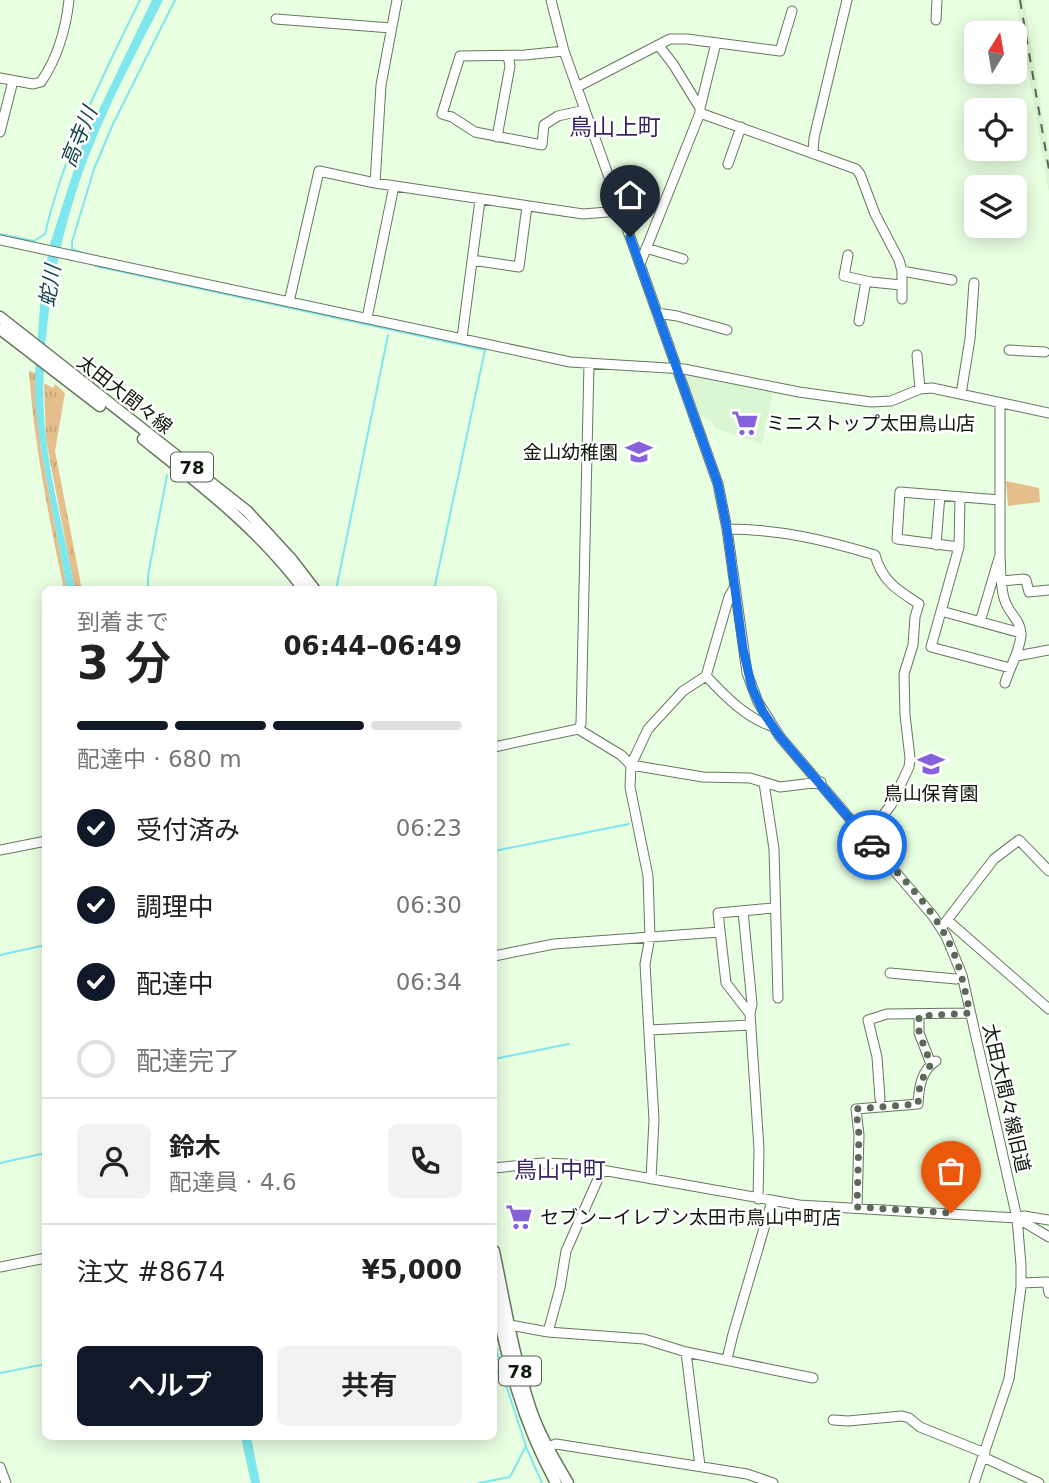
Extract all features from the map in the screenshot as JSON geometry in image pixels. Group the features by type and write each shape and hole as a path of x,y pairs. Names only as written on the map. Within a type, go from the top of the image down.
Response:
{"main road":[{"name":"太田大間々線","path":"0,317 30,346 207,490 267,544 301,586"},
{"name":"太田大間々線","path":"0,329 30,346"},
{"name":"太田大間々線","path":"54,366 247,511 312,586"},
{"name":"78","path":"497,1265 517,1361 532,1411 547,1447 568,1483"},
{"name":"78","path":"497,1310 510,1372 524,1416 556,1483"}],"street":[{"path":"0,78 33,84 41,82 48,72 67,20 69,0"},
{"path":"375,183 381,85 397,0"},
{"name":"太田大間々線旧道","path":"551,0 564,51 718,484 747,673 758,702 771,726 944,924 962,977 1017,1218 1021,1283 1009,1379 974,1483"},
{"path":"813,153 814,138 847,0"},
{"path":"936,20 937,0"},
{"path":"577,88 670,39 780,51 792,11"},
{"path":"276,19 391,28"},
{"path":"640,264 700,110 716,43"},
{"path":"659,46 700,110 856,169 902,271 902,299"},
{"path":"564,51 508,56 460,56 442,114 452,117 475,132 542,145 544,125 558,116 586,110"},
{"path":"497,136 510,66 508,56"},
{"path":"0,132 13,81"},
{"path":"728,164 741,127"},
{"path":"289,302 319,171 375,183 583,214 620,211"},
{"path":"368,318 394,186"},
{"path":"462,338 480,200"},
{"path":"472,260 519,267 527,206"},
{"path":"0,240 570,362 677,368 799,392 871,402 891,401 920,389 932,388 1049,413"},
{"path":"646,248 683,259"},
{"path":"848,255 844,276 901,285"},
{"path":"902,271 952,280"},
{"path":"859,321 866,281"},
{"path":"961,394 970,339 974,283"},
{"path":"657,313 727,330"},
{"path":"1009,349 1045,352"},
{"path":"917,355 920,389"},
{"path":"578,729 581,724 589,363"},
{"path":"1000,403 1002,581 1005,601 1018,622 1021,633 1017,656 1005,683"},
{"path":"959,547 897,539 900,492 1000,500"},
{"path":"936,545 940,495"},
{"path":"960,497 959,547 931,647 1010,668"},
{"path":"727,529 776,531 875,555 880,572 903,594 919,604 913,645 904,674 909,767 891,805 866,837"},
{"path":"980,622 1000,556"},
{"path":"1002,581 1024,579 1029,592 1049,590"},
{"path":"651,1179 654,1120 645,964 650,937 648,876 631,787 631,765 648,729 683,691 706,676 734,588"},
{"path":"941,611 1021,633"},
{"path":"1017,656 1049,650"},
{"path":"706,676 735,704 771,726"},
{"path":"497,746 578,729 621,755 631,765 703,777 750,778 780,787 821,782"},
{"path":"764,783 774,849 778,998"},
{"path":"1049,871 1019,840 994,859 944,924 1049,1009"},
{"path":"0,850 42,842"},
{"path":"750,1014 726,983 719,913 774,908"},
{"path":"743,911 752,1004 750,1014 759,1149 758,1199"},
{"path":"497,955 554,944 720,932"},
{"path":"890,973 956,979 962,977"},
{"path":"880,1098 877,1057 868,1020 881,1015 970,1013"},
{"path":"857,1207 859,1135 856,1109 918,1104 920,1083 933,1063 919,1033 919,1016"},
{"path":"649,1030 751,1025"},
{"path":"497,1168 568,1164 772,1201 1017,1218 1024,1216 1049,1220"},
{"path":"548,1332 560,1288 566,1251 602,1170"},
{"path":"727,1359 772,1201"},
{"path":"1017,1218 1049,1237"},
{"path":"0,1267 42,1259"},
{"path":"1021,1283 1047,1282 1049,1293"},
{"path":"510,1325 548,1332 644,1339 686,1352 813,1378"},
{"path":"686,1352 700,1466"},
{"path":"833,1420 902,1416 1039,1483"},
{"path":"547,1447 556,1444 700,1466 747,1474 773,1483"},
{"path":"0,1467 6,1483"},
{"path":"747,1474 754,1483"}],"shaded area":[{"path":"1016,0 1024,0 1049,153 1049,193 1027,64 1027,21 1020,21"},
{"path":"688,373 773,391 762,444 715,428 710,420 699,415 686,381"}],"green space":[{"path":"29,371 35,373 41,450 66,586 63,586 34,426"},
{"path":"44,383 53,388 55,384 65,393 55,451 81,586 74,586 46,440"},
{"path":"1006,481 1039,488 1040,502 1008,506"}],"water":[{"name":"蛇川","path":"152,0 163,0 103,120 83,172 61,247 53,286 47,325 43,403 52,477 74,586 66,586 41,450 35,401 35,373 41,294 50,244 82,145"},
{"path":"242,1440 252,1440 260,1483 251,1483"}],"waterway":[{"name":"高寺川","path":"0,234 34,241 45,234 74,144 140,0"},
{"path":"83,253 72,249 72,242 94,169 113,124 175,0"},
{"path":"95,266 485,350 435,586"},
{"path":"337,586 388,335"},
{"path":"148,586 167,475"},
{"path":"497,850 629,824"},
{"path":"0,955 42,946"},
{"path":"497,1058 569,1044"},
{"path":"0,1163 42,1154"},
{"path":"497,1352 501,1371 497,1372"},
{"path":"0,1373 42,1365"},
{"path":"479,1483 510,1477 526,1446 503,1376"},
{"path":"526,1447 542,1483"}],"railway":[{"path":"1020,0 1049,170"}],"way so far":[{"path":"872,845 928,910 946,936 961,975 970,1013 919,1016 919,1033 931,1064 920,1083 918,1104 856,1109 859,1135 857,1207 951,1213"}],"place":[{"name":"ミニストップ太田鳥山店","path":"745,423"},
{"name":"金山幼稚園","path":"639,452"},
{"name":"鳥山保育園","path":"931,764"},
{"name":"セブン−イレブン太田市鳥山中町店","path":"519,1217"}],"district":[{"name":"鳥山上町","path":"615,127"},
{"name":"鳥山中町","path":"560,1170"}],"route":[{"path":"630,237 718,484 747,673 752,688 771,726 872,845"}]}
